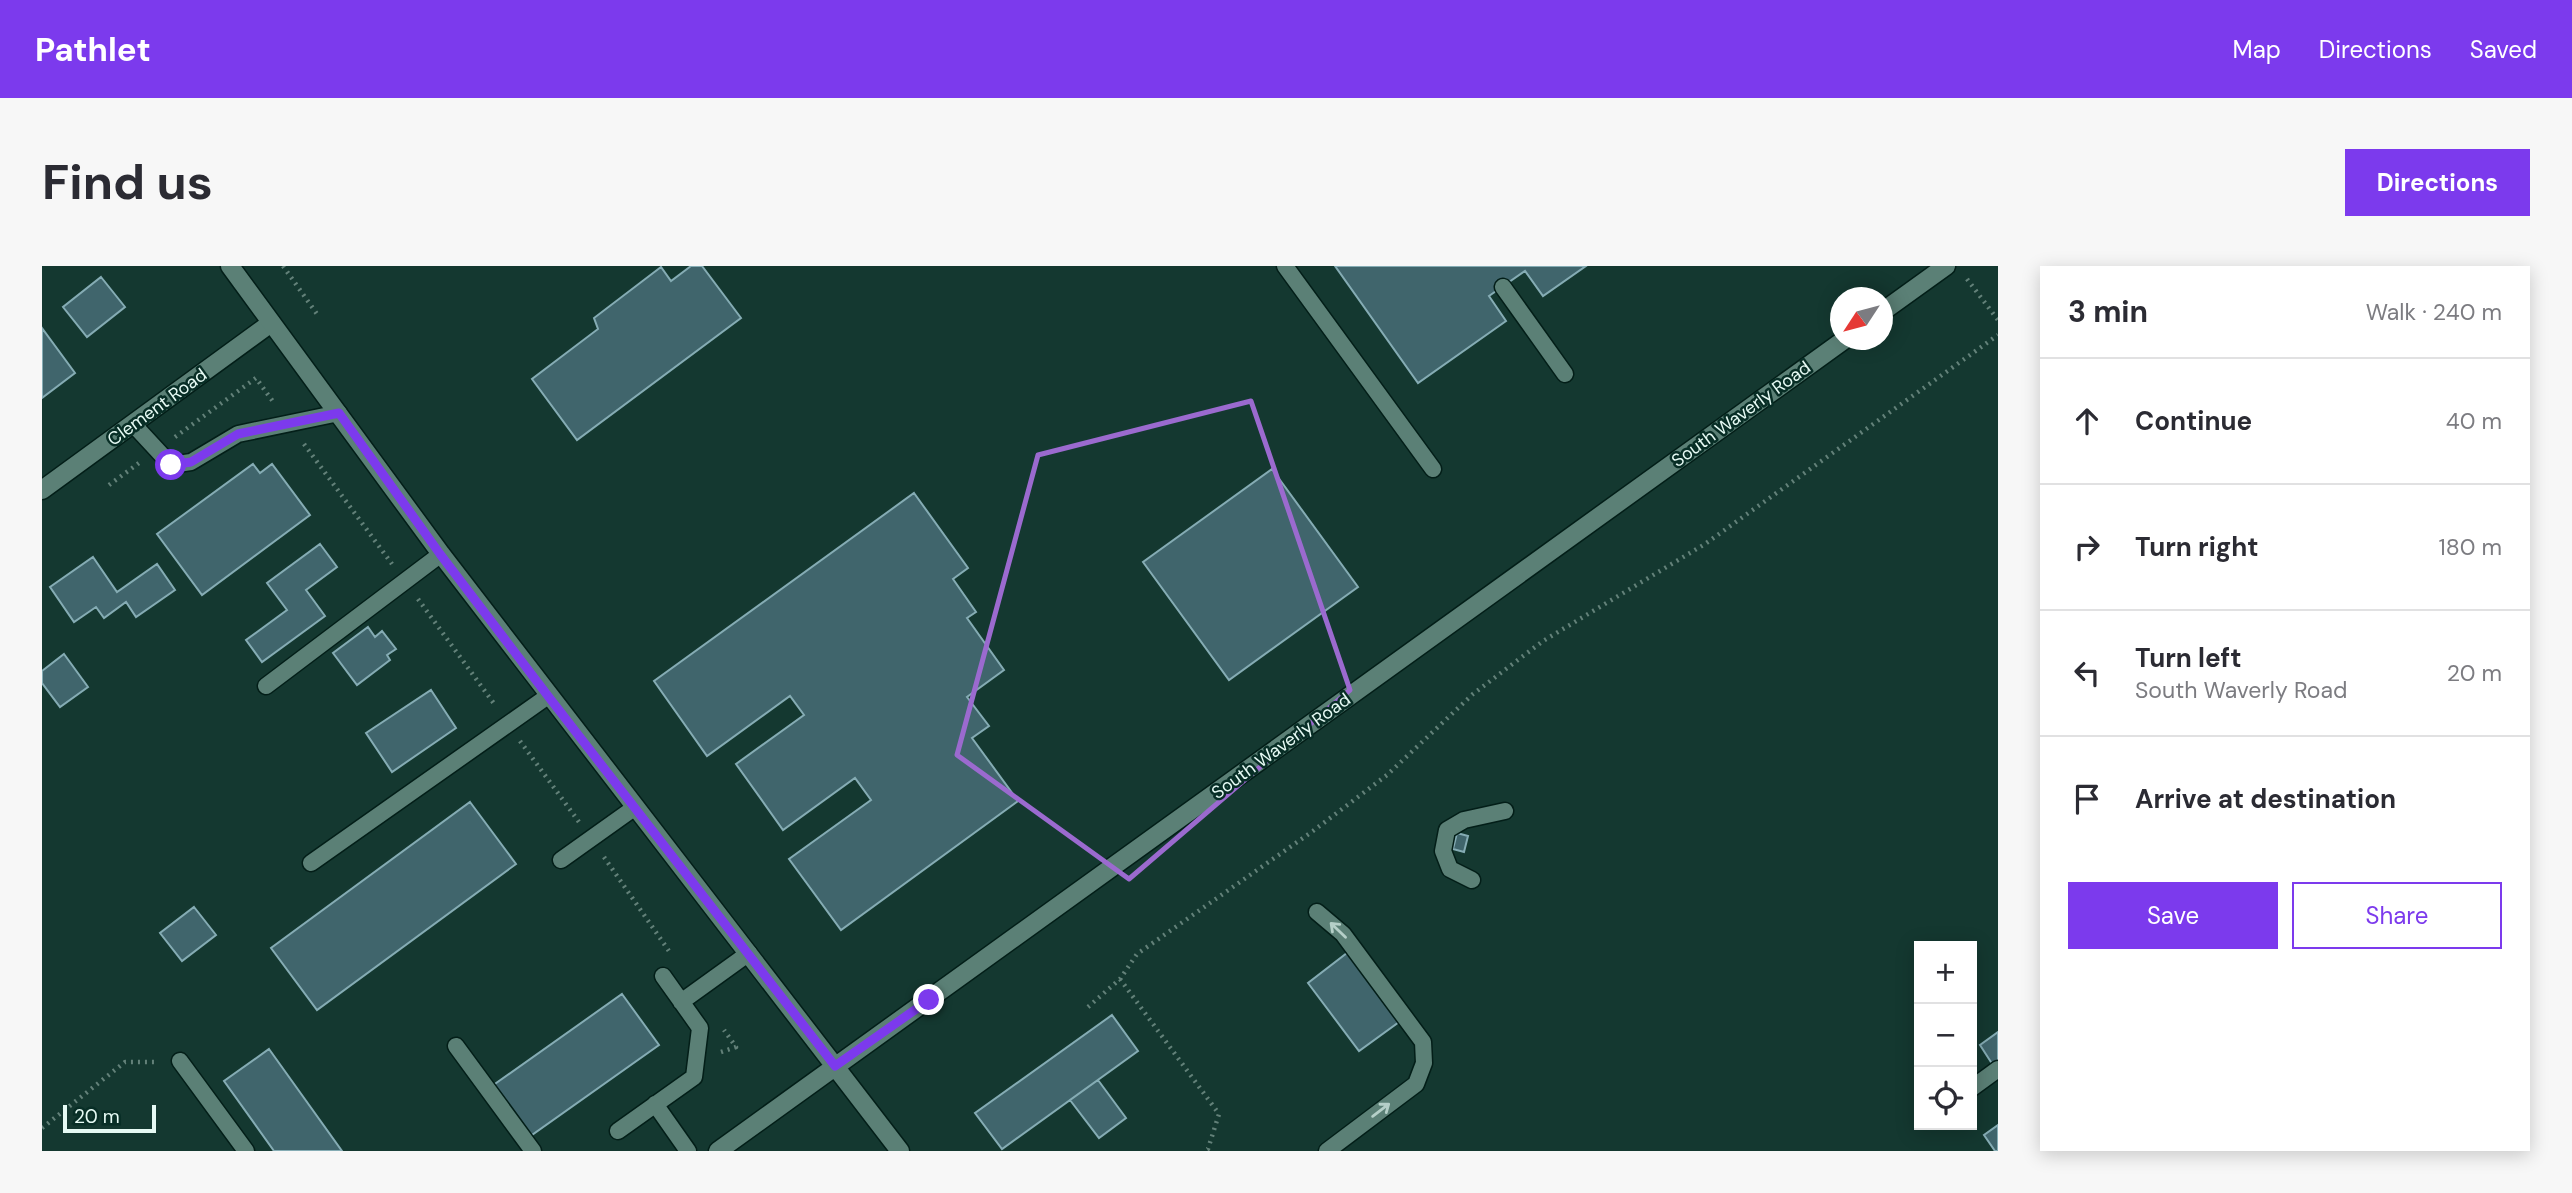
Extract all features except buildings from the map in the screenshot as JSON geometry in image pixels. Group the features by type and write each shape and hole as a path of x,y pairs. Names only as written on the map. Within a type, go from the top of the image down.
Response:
{"main road":[{"path":"230,266 440,554 900,1151"},
{"path":"1893,304 1946,266"},
{"name":"Clement Road","path":"42,490 271,323"},
{"name":"South Waverly Road","path":"718,1151 1830,350"}],"lane":[{"path":"1286,266 1433,469"},
{"path":"1503,287 1565,373"},
{"path":"133,424 171,465 191,462 238,434 339,413"},
{"path":"267,686 440,554"},
{"path":"311,863 548,696"},
{"path":"561,860 634,808"},
{"path":"1472,880 1450,869 1443,851 1447,830 1464,820 1505,811"},
{"path":"1317,912 1343,934 1423,1042 1424,1063 1416,1084 1327,1151"},
{"path":"681,1002 749,953"},
{"path":"618,1131 694,1077 700,1028 663,976"},
{"path":"456,1046 533,1151"},
{"path":"180,1061 246,1151"},
{"path":"1977,1084 1998,1069"},
{"path":"655,1104 688,1151"}],"path":[{"path":"283,266 317,314"},
{"path":"1966,277 1998,320"},
{"path":"1088,1007 1120,979 1137,954 1313,831 1387,775 1473,694 1543,641 1705,544 1998,335"},
{"path":"1120,979 1219,1114 1208,1149 1204,1151"},
{"path":"42,1128 125,1062 180,1061"}],"highlighted area":[{"path":"1251,401 1350,690 1129,879 957,755 1038,455"}],"route":[{"path":"171,465 191,462 238,434 339,413 440,554 835,1066 929,1000"}]}
